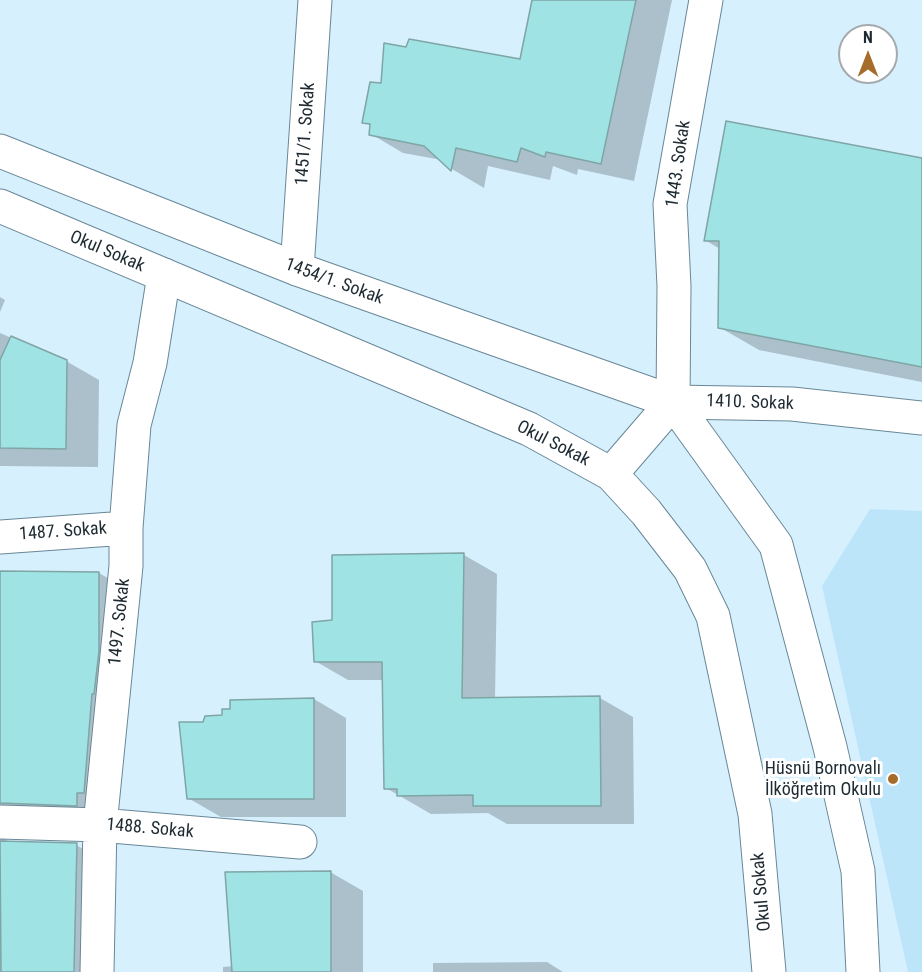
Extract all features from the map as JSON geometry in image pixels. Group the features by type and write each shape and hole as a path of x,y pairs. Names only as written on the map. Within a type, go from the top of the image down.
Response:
{"main road":[{"name":"1451/1. Sokak","path":"297,269 315,0"},
{"name":"1443. Sokak","path":"673,402 674,286 670,204 706,0"},
{"name":"1454/1. Sokak","path":"0,151 297,269 673,402"},
{"name":"Okul Sokak","path":"0,206 529,429 611,474 646,512 690,569 713,616 755,814 769,972"},
{"name":"1497. Sokak","path":"97,972 100,825 126,566 126,528 134,425 150,363 164,275"},
{"name":"1410. Sokak","path":"673,402 792,404 922,418"},
{"path":"611,474 673,402 776,545 830,747 858,871 863,972"},
{"name":"1487. Sokak","path":"0,537 126,528"},
{"name":"1488. Sokak","path":"0,822 100,825 300,842"}],"shaded area":[{"name":"Hüsnü Bornovalı İlköğretim Okulu","path":"870,509 922,511 922,972 908,972 822,586"}],"building":[{"path":"532,0 636,0 601,164 546,152 545,157 521,148 517,162 456,148 451,171 424,146 369,135 370,124 362,123 370,82 381,83 384,43 406,47 409,39 520,59"},
{"path":"726,121 922,158 922,367 718,328 719,241 704,241"},
{"path":"11,336 67,360 66,449 0,448 0,360"},
{"path":"464,553 462,698 600,696 601,806 473,806 473,795 397,796 397,789 384,789 382,662 314,662 312,622 332,620 332,555"},
{"path":"0,571 99,572 99,651 94,694 92,694 84,793 77,793 77,806 0,803"},
{"path":"314,698 314,799 187,799 179,722 203,722 205,716 222,715 222,709 230,709 230,700"},
{"path":"0,841 77,843 74,972 1,972"},
{"path":"331,871 331,972 232,972 225,872"}],"place":[{"name":"Hüsnü Bornovalı İlköğretim Okulu","path":"893,779"}]}
